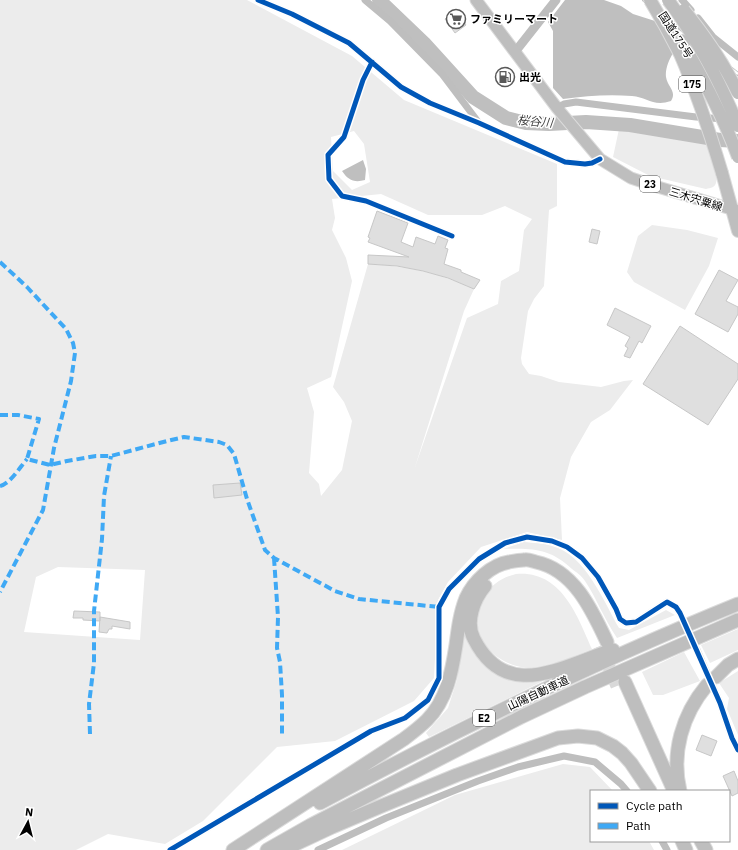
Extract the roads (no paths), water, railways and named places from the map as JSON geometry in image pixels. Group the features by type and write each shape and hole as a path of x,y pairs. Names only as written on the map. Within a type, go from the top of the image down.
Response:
{"highway":[{"name":"国道175号","path":"651,0 679,38 709,90 738,157"},
{"name":"175","path":"651,0 679,53 700,104 735,211 738,231"},
{"name":"国道175号","path":"668,0 705,55 720,84 738,126"},
{"path":"675,0 698,27 727,71 738,93"},
{"path":"233,850 388,750 428,719 439,705 448,686 460,616 467,597 474,585 487,572 503,563 524,559 547,564 572,583 588,604 604,644 584,612 568,591 555,579 542,572 528,568 510,569 487,583 479,593 473,605 471,625 473,637 481,652 491,664 508,673 530,676 554,671 609,651 664,635"},
{"name":"山陽自動車道","path":"239,850 303,812 407,757 513,704 664,635 738,604"},
{"name":"山陽自動車道","path":"267,850 311,825 521,717 585,687 738,620"},
{"path":"680,790 677,780 678,743 684,724 697,697 728,665 738,659"},
{"path":"663,790 621,684 674,790"},
{"path":"283,850 384,804 457,775 558,738 578,736 597,738 613,746 622,752 649,790"}],"main road":[{"name":"三木宍粟線","path":"476,0 559,111 600,159 630,178 735,211"}],"street":[{"path":"258,0 292,14 349,43 401,87 430,104 479,123 565,162 585,164 592,163 600,159"},
{"path":"364,0 390,20 442,74 479,123"},
{"path":"515,52 556,0"},
{"path":"682,0 713,37 738,57"},
{"path":"372,62 363,80 344,137 328,155 329,179 342,196 366,201 452,236"},
{"path":"559,111 564,104 576,102 696,117 738,120"},
{"path":"170,850 371,731 405,718 428,700 439,678 439,607 449,589 479,559 506,543 527,537 552,541 567,547 582,558 598,577 620,619 626,623 636,622 667,602 676,607 680,613"},
{"path":"697,650 738,750"},
{"path":"318,850 386,818 478,781 518,766 564,756 595,762 626,790"}],"waterway":[{"name":"桜谷川","path":"379,0 424,43 473,97 506,118 526,123 549,124 586,122 630,125 720,140 738,141"}],"tunnel":[{"path":"680,613 697,650"},
{"path":"600,646 617,686"}],"railway":[{"path":"644,0 738,74"}],"place":[{"name":"ファミリーマート","path":"456,19"},
{"name":"出光","path":"505,77"}]}
